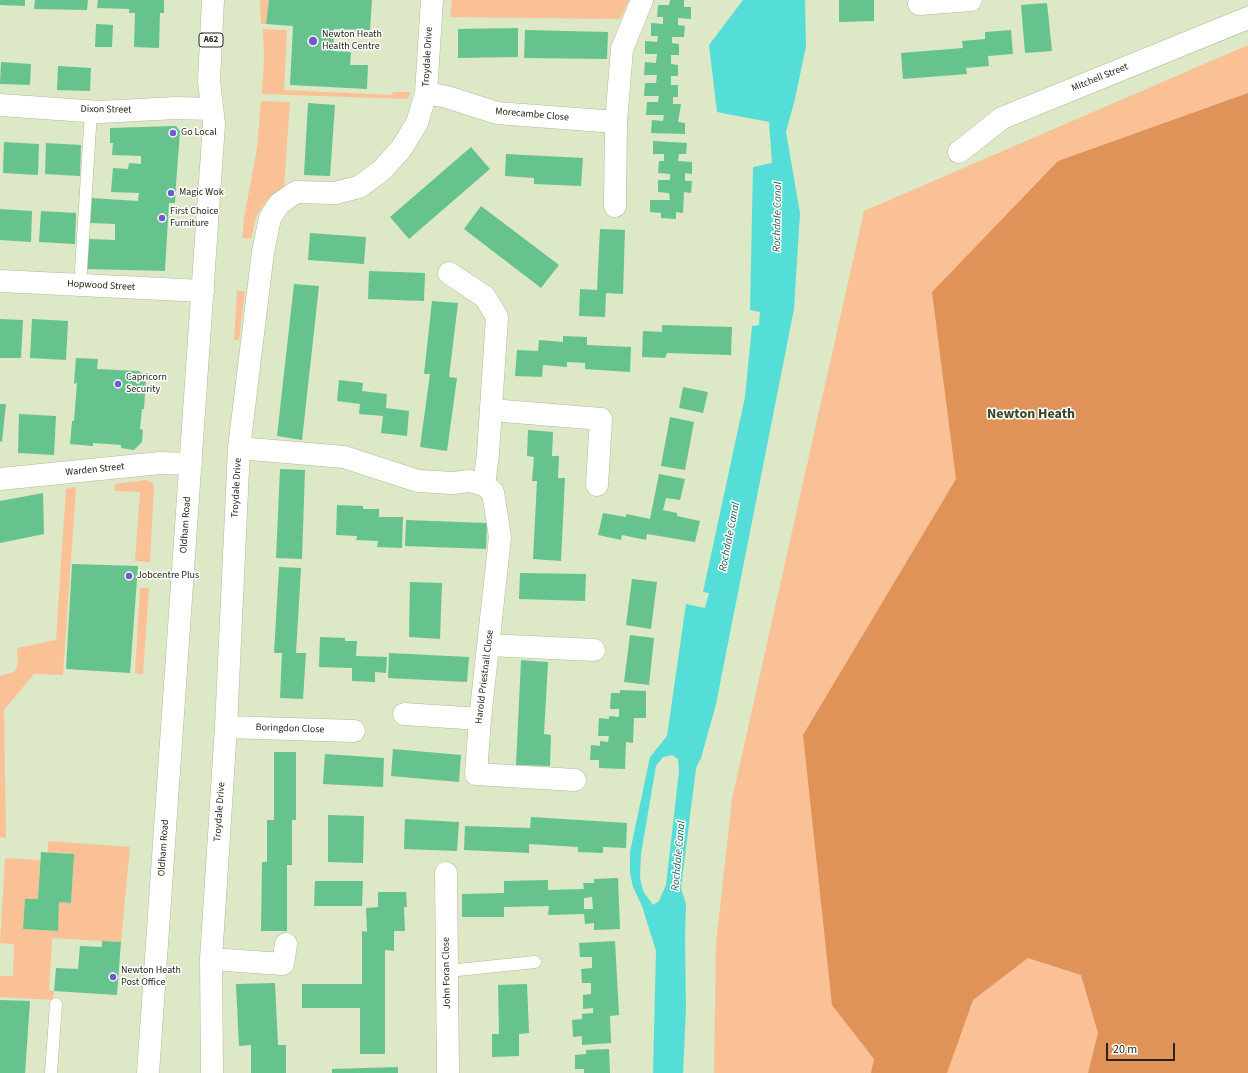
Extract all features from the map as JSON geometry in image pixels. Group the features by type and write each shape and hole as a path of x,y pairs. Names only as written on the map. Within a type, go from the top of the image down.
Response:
{"main road":[{"name":"Oldham Road","path":"148,1073 214,124 209,80 213,0"},
{"name":"Troydale Drive","path":"212,1073 211,959 226,726 239,448 262,260 270,218 279,204 296,192 335,192 359,187 381,171 401,149 417,123 426,93 432,0"},
{"path":"615,206 616,122 622,49 642,0"},
{"path":"919,4 971,0"},
{"name":"Mitchell Street","path":"959,152 1002,118 1248,18"},
{"name":"Morecambe Close","path":"426,93 447,97 496,113 616,122"},
{"name":"Dixon Street","path":"0,105 91,111 212,109"},
{"path":"239,448 344,457 418,481 453,483 470,481 484,485 488,454 497,317 485,297 449,273"},
{"name":"Hopwood Street","path":"0,281 203,291"},
{"path":"491,410 601,419 597,486"},
{"name":"Warden Street","path":"0,479 160,463 191,464"},
{"name":"Harold Priestnall Close","path":"484,485 493,492 500,537 480,719 476,774 576,780"},
{"path":"489,645 594,650"},
{"path":"404,714 480,719"},
{"name":"Boringdon Close","path":"226,726 354,731"},
{"name":"John Foran Close","path":"446,873 448,1073"},
{"path":"211,959 283,964 286,944"}],"lane":[{"path":"80,286 91,111"},
{"path":"448,971 536,962"},
{"path":"51,1073 56,1004"}],"shaded area":[{"path":"260,0 269,0 266,24 261,24"},
{"path":"452,0 629,0 620,19 450,17"},
{"path":"263,29 287,30 284,90 392,95 393,92 410,92 408,99 262,94 264,57"},
{"path":"1248,45 1248,1073 714,1073 716,943 732,799 864,211"},
{"path":"1248,93 1248,1073 1088,1073 1098,1033 1081,975 1028,958 973,1000 947,1073 871,1073 874,1059 832,1005 803,735 956,479 932,292 1058,161"},
{"path":"261,101 290,102 284,187 267,200 256,217 251,239 242,238 244,218 257,148"},
{"path":"237,291 245,291 239,340 234,340"},
{"path":"146,480 153,483 154,488 150,562 135,561 140,492 115,491 115,484"},
{"path":"76,487 63,675 34,674 4,710 6,838 0,837 0,676 14,672 18,665 17,648 56,640 66,489"},
{"path":"140,588 149,588 143,674 135,673"},
{"path":"48,841 130,847 121,942 52,938 49,990 54,991 53,1000 0,997 0,976 13,976 14,944 0,943 5,858 40,860 38,899 25,899 23,929 57,931 59,902 71,903 74,854 48,852"}],"water":[{"name":"Rochdale Canal","path":"743,0 805,0 806,46 795,99 786,132 800,213 794,309 716,704 701,758 696,768 681,888 686,904 686,1008 683,1073 653,1073 656,951 642,906 633,887 630,873 630,852 650,757 667,736 686,604 705,608 709,593 703,592 745,397 752,326 759,325 760,312 750,310 753,167 772,163 769,122 717,112 709,45","holes":["672,755 678,759 679,771 666,885 659,901 653,905 643,891 640,878 641,854 656,766 663,757"]}],"building":[{"path":"0,0 25,0 25,6 0,5"},
{"path":"35,0 88,0 87,10 34,9"},
{"path":"98,0 164,0 164,13 160,13 159,48 134,47 135,13 129,13 129,9 97,8"},
{"name":"Newton Heath Health Centre","path":"269,0 372,0 370,30 334,29 333,51 351,52 350,65 368,65 367,89 290,85 293,26 266,24"},
{"path":"670,0 684,0 684,7 691,7 691,19 678,18 678,25 685,26 684,37 672,37 672,43 679,44 679,55 671,55 671,64 678,65 678,76 671,76 671,85 678,85 678,97 673,97 673,104 681,104 678,122 685,123 685,134 651,133 652,120 663,121 664,115 646,115 647,102 658,102 659,96 644,96 645,83 656,83 657,75 644,75 645,62 656,63 657,54 645,54 645,41 657,42 658,36 651,36 651,23 663,24 663,17 657,17 658,5 669,5"},
{"path":"839,0 874,0 874,21 839,22"},
{"path":"1047,3 1052,51 1025,53 1021,5"},
{"path":"96,24 113,25 112,47 95,47"},
{"path":"518,28 518,57 458,58 458,29"},
{"path":"525,30 608,32 607,59 524,58"},
{"path":"1011,30 1013,54 988,56 989,66 966,68 967,74 903,79 901,53 963,48 962,41 985,39 985,32"},
{"path":"1,62 31,64 30,85 0,84"},
{"path":"58,66 91,68 90,91 57,90"},
{"path":"308,103 335,105 330,176 304,175"},
{"path":"176,126 180,131 175,203 169,203 165,271 87,269 89,239 115,240 115,224 90,223 91,198 138,201 139,193 111,192 113,168 128,169 129,163 141,164 141,156 112,155 113,143 110,143 110,128"},
{"path":"653,141 687,143 686,154 679,154 678,161 692,162 692,174 685,173 685,181 692,181 691,193 684,192 683,213 676,212 676,219 661,218 661,213 650,212 650,200 670,200 669,193 658,192 658,180 670,180 670,174 658,173 659,161 664,161 664,154 653,154"},
{"path":"4,142 39,144 38,175 3,173"},
{"path":"46,143 81,145 80,176 45,174"},
{"path":"471,147 490,169 409,239 390,217"},
{"path":"506,154 583,158 581,186 534,184 534,178 505,176"},
{"path":"481,206 559,265 541,288 464,229"},
{"path":"0,209 32,211 31,242 0,240"},
{"path":"41,211 76,213 75,244 39,242"},
{"path":"600,229 625,230 623,294 606,293 605,317 579,316 580,289 597,290"},
{"path":"310,233 366,237 364,264 308,260"},
{"path":"369,271 425,273 424,301 368,299"},
{"path":"294,284 319,286 302,440 277,436"},
{"path":"432,301 458,303 449,377 457,378 447,451 420,447 430,374 424,374"},
{"path":"0,319 23,320 21,358 0,358"},
{"path":"32,319 68,321 66,360 30,358"},
{"path":"662,325 732,327 731,355 667,353 665,358 642,357 643,331 662,332"},
{"path":"563,336 587,337 587,345 631,347 630,372 585,369 585,363 567,362 567,367 543,365 542,377 515,376 517,350 538,351 539,340 563,342"},
{"path":"76,358 98,359 97,369 139,371 146,378 144,409 142,409 140,429 143,430 142,442 134,450 121,448 121,445 93,443 93,446 70,444 72,421 74,421 77,383 74,384"},
{"path":"339,380 363,383 362,391 387,394 386,408 409,411 407,436 381,433 383,416 359,414 360,404 337,401"},
{"path":"683,387 708,392 703,413 679,408"},
{"path":"0,404 6,404 2,442 0,441"},
{"path":"19,414 56,416 54,455 18,453"},
{"path":"670,417 694,422 685,470 661,466"},
{"path":"528,430 553,432 552,456 559,456 558,478 565,478 561,561 533,559 537,481 532,481 534,457 527,456"},
{"path":"280,469 305,470 302,559 276,558"},
{"path":"659,474 685,479 680,500 666,498 663,510 677,513 677,516 700,521 695,542 647,534 646,540 622,535 621,540 598,535 603,513 626,517 626,514 650,519"},
{"path":"43,493 44,534 0,543 0,501"},
{"path":"337,505 363,506 363,509 379,509 379,517 403,517 402,548 377,547 378,541 356,540 357,536 336,535"},
{"path":"406,520 487,523 486,549 405,546"},
{"path":"72,564 138,566 130,673 66,669"},
{"path":"279,567 301,568 296,653 306,653 303,699 280,698 282,653 274,653"},
{"path":"520,573 586,574 585,601 519,599"},
{"path":"632,579 657,582 651,629 626,625"},
{"path":"410,582 442,583 440,639 409,637"},
{"path":"630,635 654,638 649,685 624,682"},
{"path":"320,637 345,638 345,641 357,641 356,656 387,657 386,673 375,672 375,682 352,681 352,668 319,667"},
{"path":"389,653 469,657 467,682 388,678"},
{"path":"521,660 548,662 544,734 551,735 550,766 516,765"},
{"path":"620,690 646,691 646,718 634,718 633,743 626,742 625,769 599,768 599,760 590,760 591,745 600,746 600,741 608,742 609,736 598,736 599,718 609,719 609,716 619,717 619,709 610,709 611,693 620,693"},
{"path":"393,749 461,755 459,782 391,776"},
{"path":"274,752 296,752 296,820 292,820 292,865 287,865 287,931 261,931 262,862 267,862 267,820 274,820"},
{"path":"325,754 384,758 383,787 323,784"},
{"path":"328,815 364,816 363,863 328,862"},
{"path":"531,817 627,823 626,848 603,847 603,853 578,852 578,847 529,844 529,853 464,850 465,826 530,828"},
{"path":"405,819 459,822 457,851 404,849"},
{"path":"41,852 74,854 71,903 59,902 58,931 23,929 25,899 38,899"},
{"path":"618,878 620,929 594,930 594,923 585,924 584,914 548,915 549,906 504,907 504,917 462,917 462,894 504,893 504,881 548,880 548,890 584,889 583,883 594,883 594,879","holes":["592,897 593,909 584,909 584,898"]},
{"path":"315,881 363,881 362,906 314,906"},
{"path":"378,892 406,892 407,907 404,907 405,931 394,931 394,951 385,950 385,1054 360,1054 360,1008 302,1008 302,984 362,984 362,931 367,932 366,908 378,907"},
{"path":"102,941 121,942 117,995 54,991 56,968 78,969 80,946 102,947"},
{"path":"615,941 619,1015 610,1016 611,1043 582,1045 582,1036 573,1037 572,1020 582,1019 582,1014 593,1013 593,1008 583,1009 583,995 591,994 591,983 582,983 581,969 592,968 592,957 580,957 579,943"},
{"path":"275,983 278,1045 286,1045 286,1073 251,1073 251,1045 239,1046 236,984"},
{"path":"527,984 529,1033 519,1034 519,1056 492,1057 492,1034 499,1034 498,985"},
{"path":"0,1000 30,1001 25,1073 0,1073"},
{"path":"609,1049 610,1073 584,1073 584,1069 575,1069 575,1055 586,1054 586,1050"},
{"path":"398,1067 398,1073 332,1073 332,1069"}],"place":[{"name":"Newton Heath Health Centre","path":"313,41"},
{"name":"Go Local","path":"173,133"},
{"name":"Magic Wok","path":"171,193"},
{"name":"First Choice Furniture","path":"162,218"},
{"name":"Capricorn Security","path":"118,384"},
{"name":"Jobcentre Plus","path":"129,576"},
{"name":"Newton Heath Post Office","path":"113,977"}],"district":[{"name":"Newton Heath","path":"1031,415"}]}
